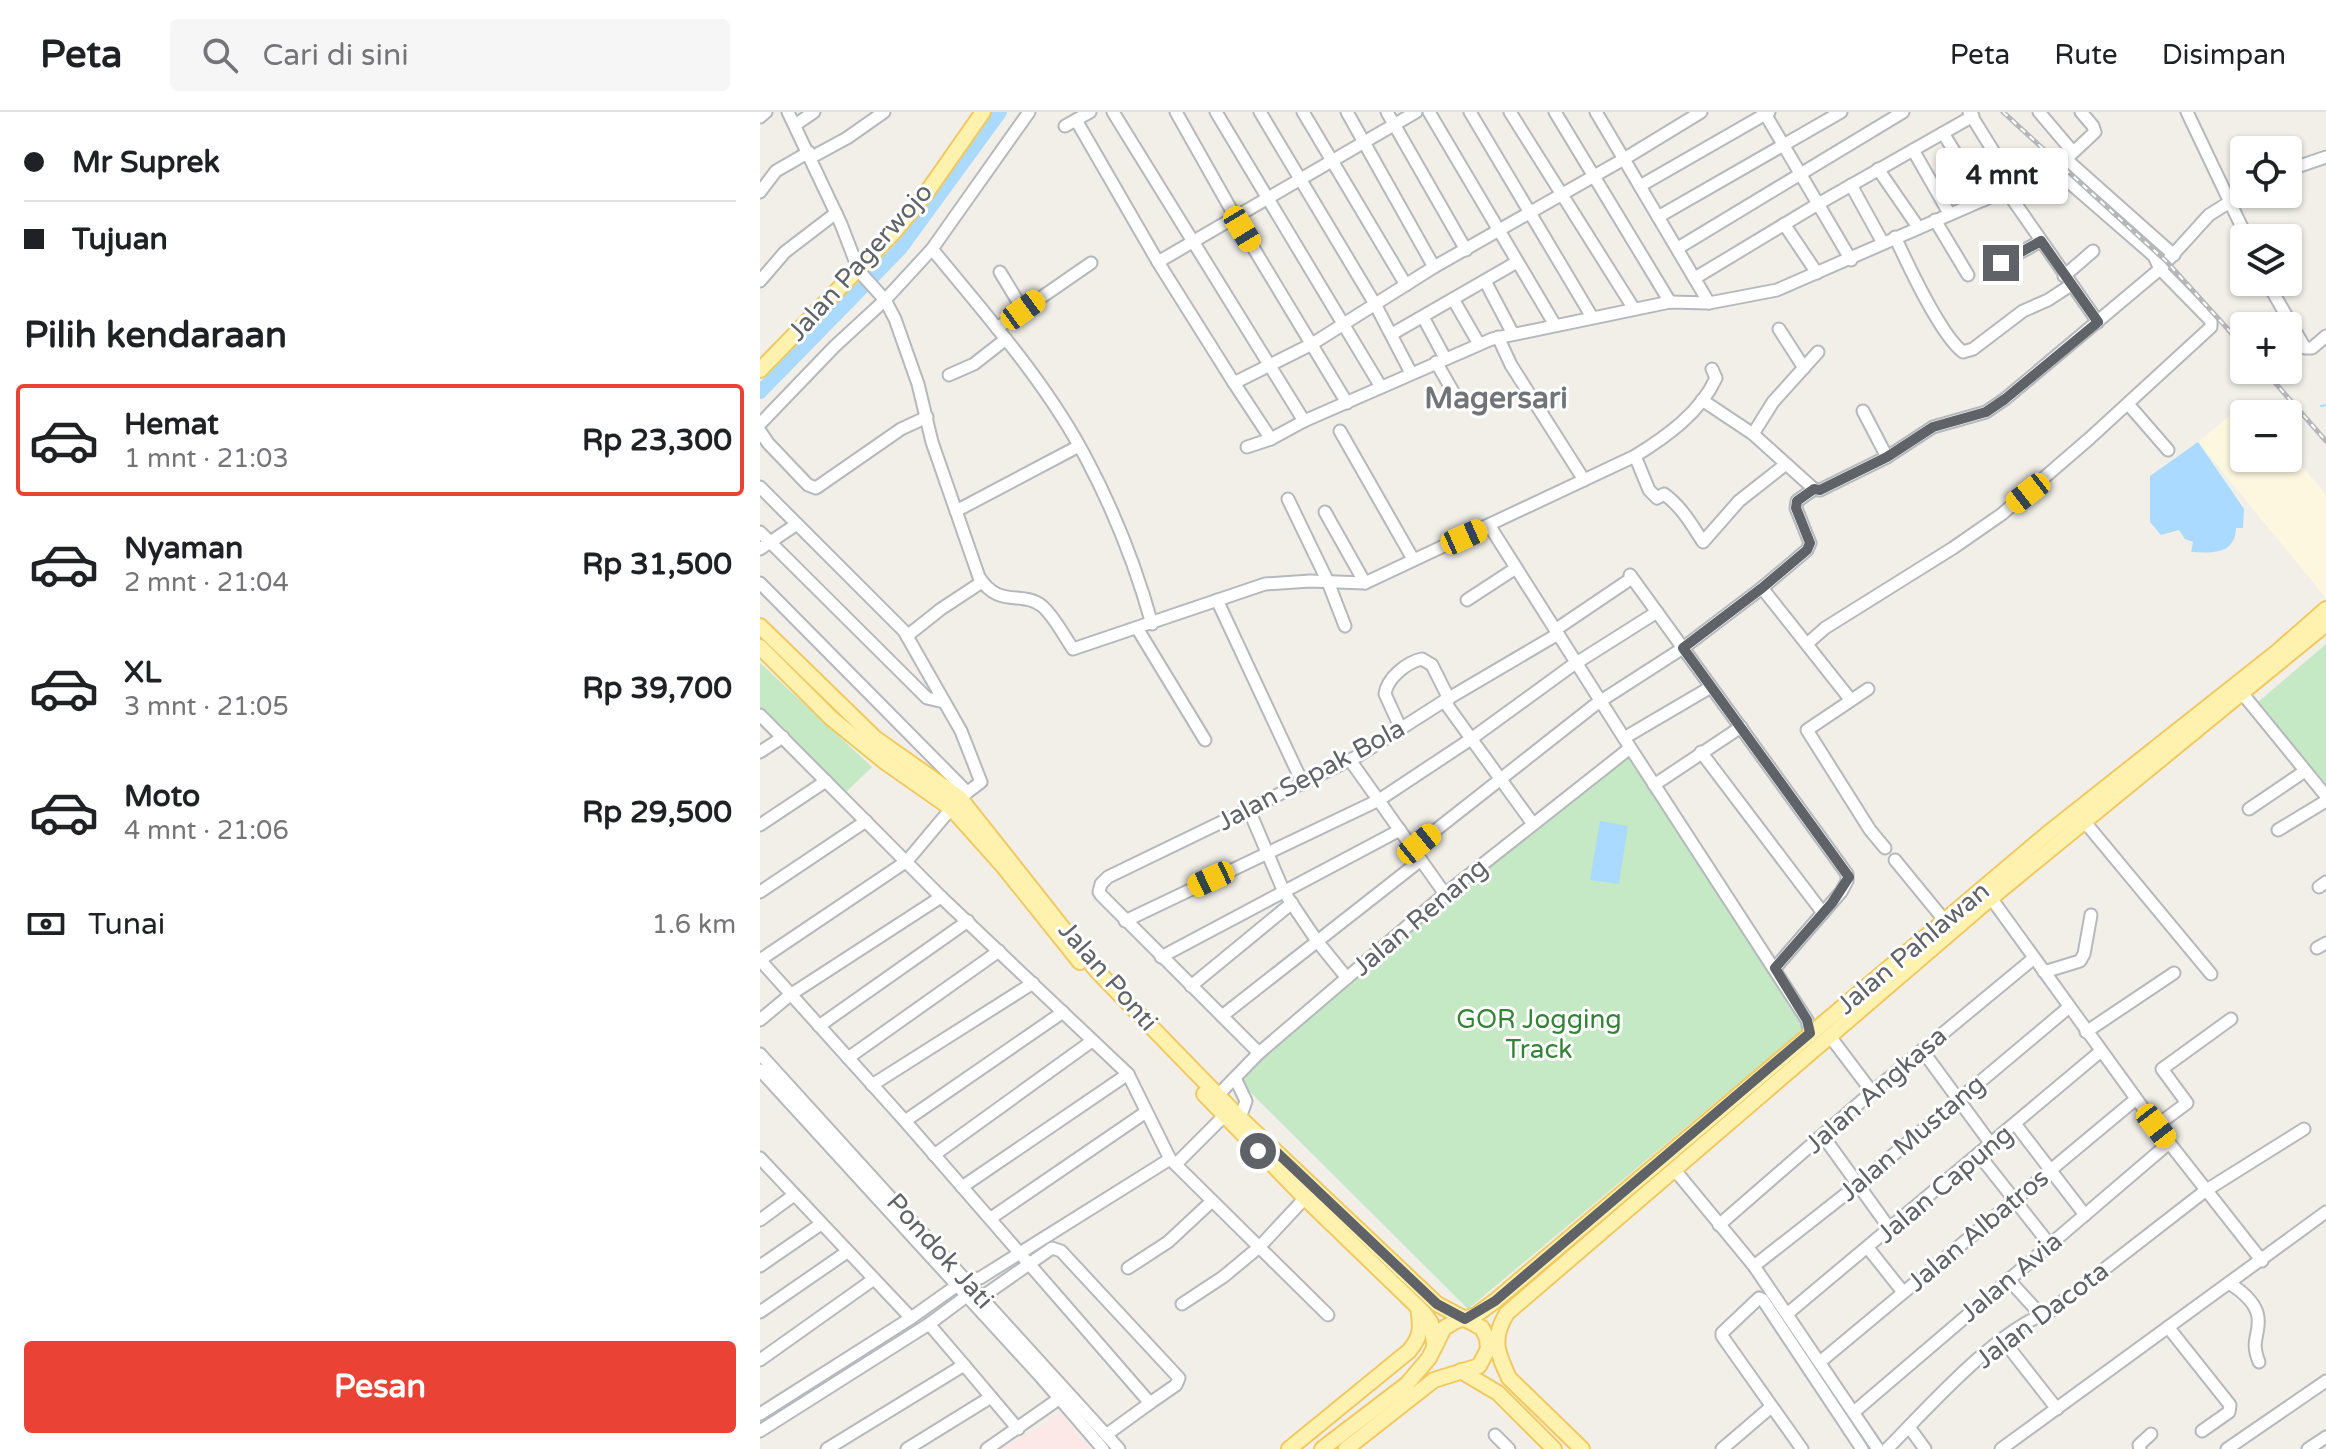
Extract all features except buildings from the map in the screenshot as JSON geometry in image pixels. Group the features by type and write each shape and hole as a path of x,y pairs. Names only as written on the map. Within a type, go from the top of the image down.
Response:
{"main road":[{"name":"Jalan Pagerwojo","path":"760,370 861,272 909,215 978,114"},
{"name":"Jalan Pahlawan","path":"1322,1449 1407,1384 1435,1348 1444,1328 1495,1301 1821,1031 1991,898 2051,839 2326,609"},
{"name":"Jalan Pahlawan","path":"2051,839 2084,821 2326,624"},
{"name":"Jalan Ponti","path":"760,626 875,738 959,800 1096,970 1240,1118 1305,1198 1418,1307 1431,1323 1435,1348"},
{"name":"Jalan Ponti","path":"760,647 831,718 885,762 959,800 1003,866 1064,945 1224,1116 1437,1304 1465,1319"},
{"name":"Jalan Pahlawan","path":"1492,1352 1507,1313 1674,1169 1821,1031 1945,921 2038,851"},
{"path":"1289,1449 1419,1340 1418,1307"},
{"path":"1465,1319 1478,1325 1485,1333 1492,1352 1509,1378 1582,1449"},
{"path":"1352,1447 1424,1387 1443,1376 1479,1366 1492,1352"},
{"path":"1460,1371 1498,1393 1554,1449"}],"street":[{"path":"760,117 766,112"},
{"path":"788,112 861,272 885,300 904,342 932,442 982,582 1007,599 1041,605 1073,649 1265,584 1365,583 1635,456 1667,436 1702,400 1716,378 1712,369"},
{"path":"795,125 814,112"},
{"path":"760,192 776,171 847,138 884,112"},
{"path":"760,424 932,249 1029,112"},
{"path":"1090,112 1071,123 1271,439"},
{"path":"1113,112 1304,421"},
{"path":"1176,112 1347,403"},
{"path":"1216,112 1381,387"},
{"path":"1260,112 1375,304 1411,373"},
{"path":"1303,112 1406,285"},
{"path":"1347,112 1434,267"},
{"path":"1387,112 1466,250"},
{"path":"1158,262 1416,112"},
{"path":"1429,112 1555,325"},
{"path":"1470,112 1592,317"},
{"path":"1510,112 1634,309"},
{"path":"1555,112 1670,302"},
{"path":"1596,112 1709,303"},
{"path":"1234,383 1312,344 1434,267 1624,159 1683,116 1701,112"},
{"path":"1658,217 1841,112"},
{"path":"1678,248 1903,112"},
{"path":"2039,112 2073,152"},
{"path":"2081,112 2095,132 2066,159 2174,255"},
{"path":"2187,112 2240,224"},
{"path":"1640,186 1766,113 1851,260"},
{"path":"1695,278 1971,114 2041,241 2098,322"},
{"path":"1943,133 1984,200"},
{"path":"1913,150 1949,213"},
{"path":"2302,165 2326,157"},
{"path":"1878,169 1918,227"},
{"path":"1247,447 1498,337 1670,302 1709,303 1777,290 2054,169 2154,256 2160,269 2212,324 2209,330 2002,514 1825,628 1807,644"},
{"path":"1851,185 1883,243"},
{"path":"1702,400 1753,434 1814,489 1820,490 1887,457 1933,427 1986,412 2005,399 2160,269 2209,215 2229,201"},
{"path":"760,281 785,252 836,213"},
{"path":"1935,220 1968,275"},
{"path":"1784,224 1817,273"},
{"path":"1895,237 1918,285 1954,343 1963,352 1973,349 2023,311 2048,300 2093,251"},
{"path":"2001,263 2041,241"},
{"path":"932,249 1006,339 1079,446 1127,543 1152,624"},
{"path":"1392,334 1517,262"},
{"path":"997,328 1091,263"},
{"path":"1000,272 1023,310"},
{"path":"1485,281 1513,334"},
{"path":"2275,296 2305,348 2312,348 2326,336"},
{"path":"1453,299 1479,344"},
{"path":"1423,317 1459,402"},
{"path":"1779,329 1804,368"},
{"path":"1498,337 1511,365 1584,480"},
{"path":"949,375 974,364 1006,339"},
{"path":"1753,434 1773,402 1818,352"},
{"path":"2128,404 2168,450"},
{"path":"1863,411 1887,457"},
{"path":"760,431 808,485 816,488 901,429 927,417"},
{"path":"1340,431 1413,559"},
{"path":"956,511 1079,446"},
{"path":"1635,456 1649,490 1657,498 1664,494 1671,499 1693,524 1703,542 1739,501 1786,464"},
{"path":"760,487 907,636 961,731 981,782 959,800 907,861 760,960 991,1218 1150,1403"},
{"path":"1413,848 1600,701 1683,648 1807,550 1809,536 1796,504 1814,489"},
{"path":"1288,499 1328,582 1345,626"},
{"path":"1325,512 1365,583"},
{"path":"765,546 797,524"},
{"path":"1489,525 1775,968 1821,1031 1872,1092"},
{"path":"760,532 765,546 927,698 944,702"},
{"path":"1467,600 1516,568"},
{"name":"Jalan Sepak Bola","path":"1125,921 1099,892 1101,884 1108,877 1350,760 1557,632 1631,577 1657,612"},
{"path":"907,636 982,582"},
{"path":"760,583 959,800"},
{"path":"1762,588 1850,699"},
{"path":"1217,600 1303,784"},
{"path":"1259,1053 1125,921 1379,800 1471,739 1576,663 1657,612 1847,874 1841,892 1775,968"},
{"path":"1137,628 1205,740"},
{"path":"1401,729 1385,694 1386,689 1389,681 1416,660 1422,659 1432,665 1446,700 1533,824"},
{"name":"Jalan Renang","path":"1218,1095 1259,1053 1627,743 1711,687"},
{"path":"1868,689 1807,730 1870,830 1885,848"},
{"path":"2242,693 2326,799 2278,830"},
{"path":"760,715 941,897 1128,1074 1173,1162 1261,1245 1328,1315"},
{"path":"1654,785 1741,727"},
{"path":"760,752 783,737"},
{"path":"1701,752 1823,913"},
{"path":"1350,760 1445,894"},
{"path":"2249,809 2305,771"},
{"path":"760,825 826,781"},
{"path":"1249,810 1284,892 1347,978"},
{"path":"760,892 866,821"},
{"path":"2084,821 2211,974"},
{"path":"1161,957 1400,830"},
{"path":"1222,1016 1421,860"},
{"path":"1895,860 1945,921"},
{"path":"760,1020 790,995 941,897"},
{"path":"1991,898 2156,1126 2262,1261"},
{"path":"1191,986 1292,903"},
{"path":"2044,972 2080,961 2091,915"},
{"path":"819,1026 968,921"},
{"path":"848,1058 999,951"},
{"name":"Jalan Angkasa","path":"1719,1225 1872,1092 2034,958"},
{"path":"2086,1032 2174,973"},
{"path":"872,1085 1033,983"},
{"name":"Jalan Mustang","path":"1754,1266 1856,1186 2068,1008"},
{"path":"905,1121 1063,1012"},
{"path":"2156,1126 2187,1103 2162,1069 2231,1019"},
{"path":"934,1155 1092,1041"},
{"path":"1922,1050 1991,1144"},
{"name":"Jalan Capung","path":"1787,1314 2101,1051"},
{"name":"Pondok Jati","path":"760,1054 961,1283"},
{"name":"Pondok Jati","path":"760,1070 1119,1449"},
{"path":"962,1187 1128,1074"},
{"path":"1235,1078 1246,1101 1240,1118"},
{"name":"Jalan Albatros","path":"1820,1362 2136,1099"},
{"path":"991,1218 1146,1112"},
{"path":"760,1414 961,1283 980,1278 1019,1251 1173,1162 1224,1116"},
{"path":"2016,1125 2085,1215"},
{"name":"Jalan Dacota","path":"1887,1449 1951,1384 2003,1340 2027,1322 2049,1312 2205,1191 2304,1129"},
{"path":"1823,1136 1856,1186 1890,1229"},
{"name":"Jalan Avia","path":"1854,1412 2169,1143"},
{"path":"1979,1155 2050,1245"},
{"path":"763,1165 911,1318"},
{"path":"1674,1169 1754,1266 1878,1449"},
{"path":"760,1220 794,1195"},
{"path":"1182,1304 1223,1277 1261,1245 1305,1198"},
{"path":"1128,1268 1168,1242 1212,1201"},
{"path":"2001,1449 2326,1212"},
{"path":"760,1266 821,1224"},
{"path":"760,1431 1052,1248 1061,1251 1179,1378 1176,1385 1106,1435"},
{"path":"1868,1248 1903,1292"},
{"path":"760,1312 847,1252"},
{"path":"974,1295 980,1278"},
{"path":"760,1360 874,1279"},
{"path":"2008,1279 2041,1315"},
{"path":"2229,1283 2244,1293 2258,1318 2253,1348 2259,1362"},
{"name":"Pondok Jati","path":"974,1295 1103,1449"},
{"path":"1802,1449 1722,1336 1759,1298 1862,1449"},
{"path":"929,1324 1018,1429"},
{"path":"2168,1327 2230,1405 2229,1412 2202,1431"},
{"path":"2003,1340 2057,1409"},
{"path":"827,1449 964,1365"},
{"path":"2227,1449 2326,1381"},
{"path":"907,1449 991,1397"},
{"path":"987,1449 1060,1398"},
{"path":"1722,1449 1771,1407"},
{"path":"1909,1427 1925,1449"},
{"path":"2140,1449 2139,1445 2151,1434"},
{"path":"1495,1435 1509,1449"},
{"path":"2308,1449 2326,1437"}],"shaded area":[{"path":"2230,415 2230,472 2302,472 2302,466 2326,495 2326,598 2198,442"},
{"path":"1060,1413 1092,1449 1002,1449 1042,1425"}],"green space":[{"path":"2326,644 2326,787 2257,703"},
{"path":"760,663 872,767 845,793 760,711"},
{"name":"GOR Jogging Track","path":"1626,755 1808,1025 1468,1309 1236,1078 1445,894"}],"water":[{"path":"2198,442 2244,509 2243,528 2236,528 2235,537 2227,548 2214,552 2191,552 2193,542 2185,539 2179,530 2161,535 2150,522 2150,476"},
{"path":"1600,821 1628,826 1619,884 1590,880"}],"waterway":[{"path":"760,392 900,249 1000,112"},
{"path":"2321,406 2326,405"}],"railway":[{"path":"2003,112 2167,262 2230,332"},
{"path":"2276,384 2326,441"}],"district":[{"name":"Magersari","path":"1496,398"}],"route":[{"path":"1258,1151 1266,1142 1437,1304 1465,1319 1495,1301 1810,1033 1807,1020 1775,968 1841,892 1849,877 1683,648 1807,550 1810,543 1796,508 1797,501 1814,489 1820,490 1887,457 1933,427 1986,412 2098,322 2041,241 2001,263"}]}
